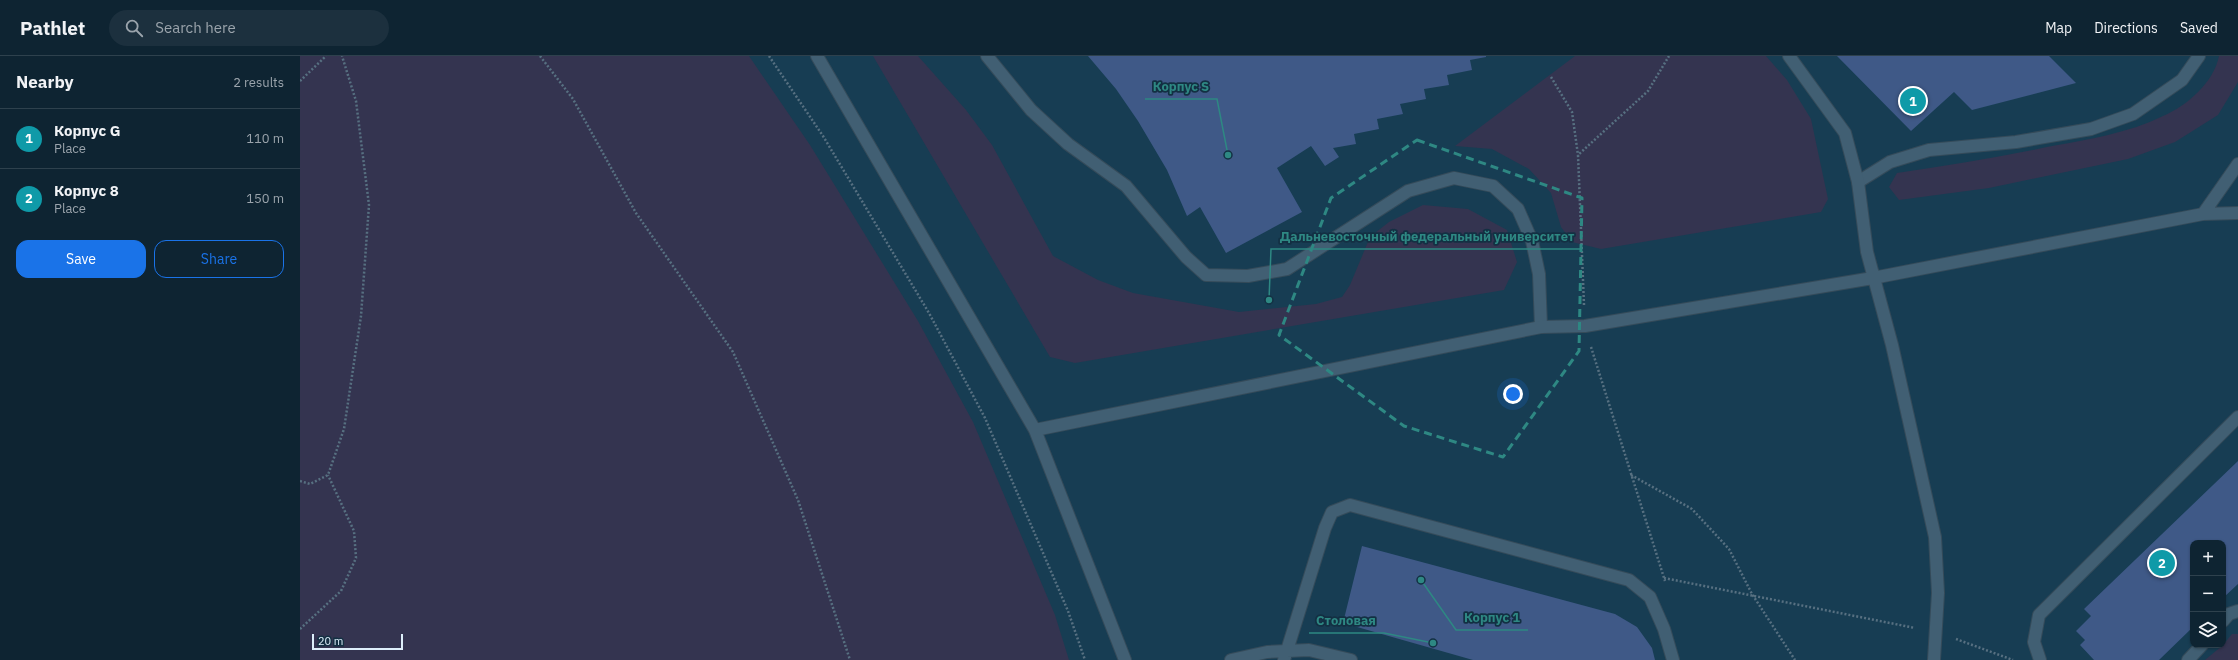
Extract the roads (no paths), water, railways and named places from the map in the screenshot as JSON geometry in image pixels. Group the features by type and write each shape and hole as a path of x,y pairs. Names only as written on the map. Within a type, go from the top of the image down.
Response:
{"street":[{"path":"817,56 1035,430 1124,660"},
{"path":"987,56 1031,110 1068,144 1126,186 1186,257 1206,275 1248,276 1287,269 1408,191 1454,178 1493,186 1518,209 1532,241 1539,274 1541,327"},
{"path":"1789,56 1845,133 1858,182 1867,252 1892,345 1936,537 1936,632 1934,660"},
{"path":"1858,182 1890,162 1929,150 2016,142 2076,132 2091,129 2133,114 2182,80 2199,56"},
{"path":"2203,214 2238,164"},
{"path":"1035,430 1541,327 1585,326 1873,278 2203,214 2238,213"},
{"path":"2040,660 2034,642 2039,615 2238,417"},
{"path":"1285,656 1325,528 1332,512 1350,505 1629,580 1650,597 1664,629 1673,660"},
{"path":"2226,618 2230,614 2238,611"},
{"path":"2188,660 2199,648"},
{"path":"1231,660 1267,652 1285,656 1309,650 1351,660"}],"place":[{"name":"Корпус G","path":"1913,101"},
{"name":"Корпус S","path":"1228,155"},
{"name":"Дальневосточный федеральный университет","path":"1269,300"},
{"name":"Корпус 8","path":"2162,563"},
{"name":"Корпус 1","path":"1421,580"},
{"name":"Столовая","path":"1433,643"}]}
